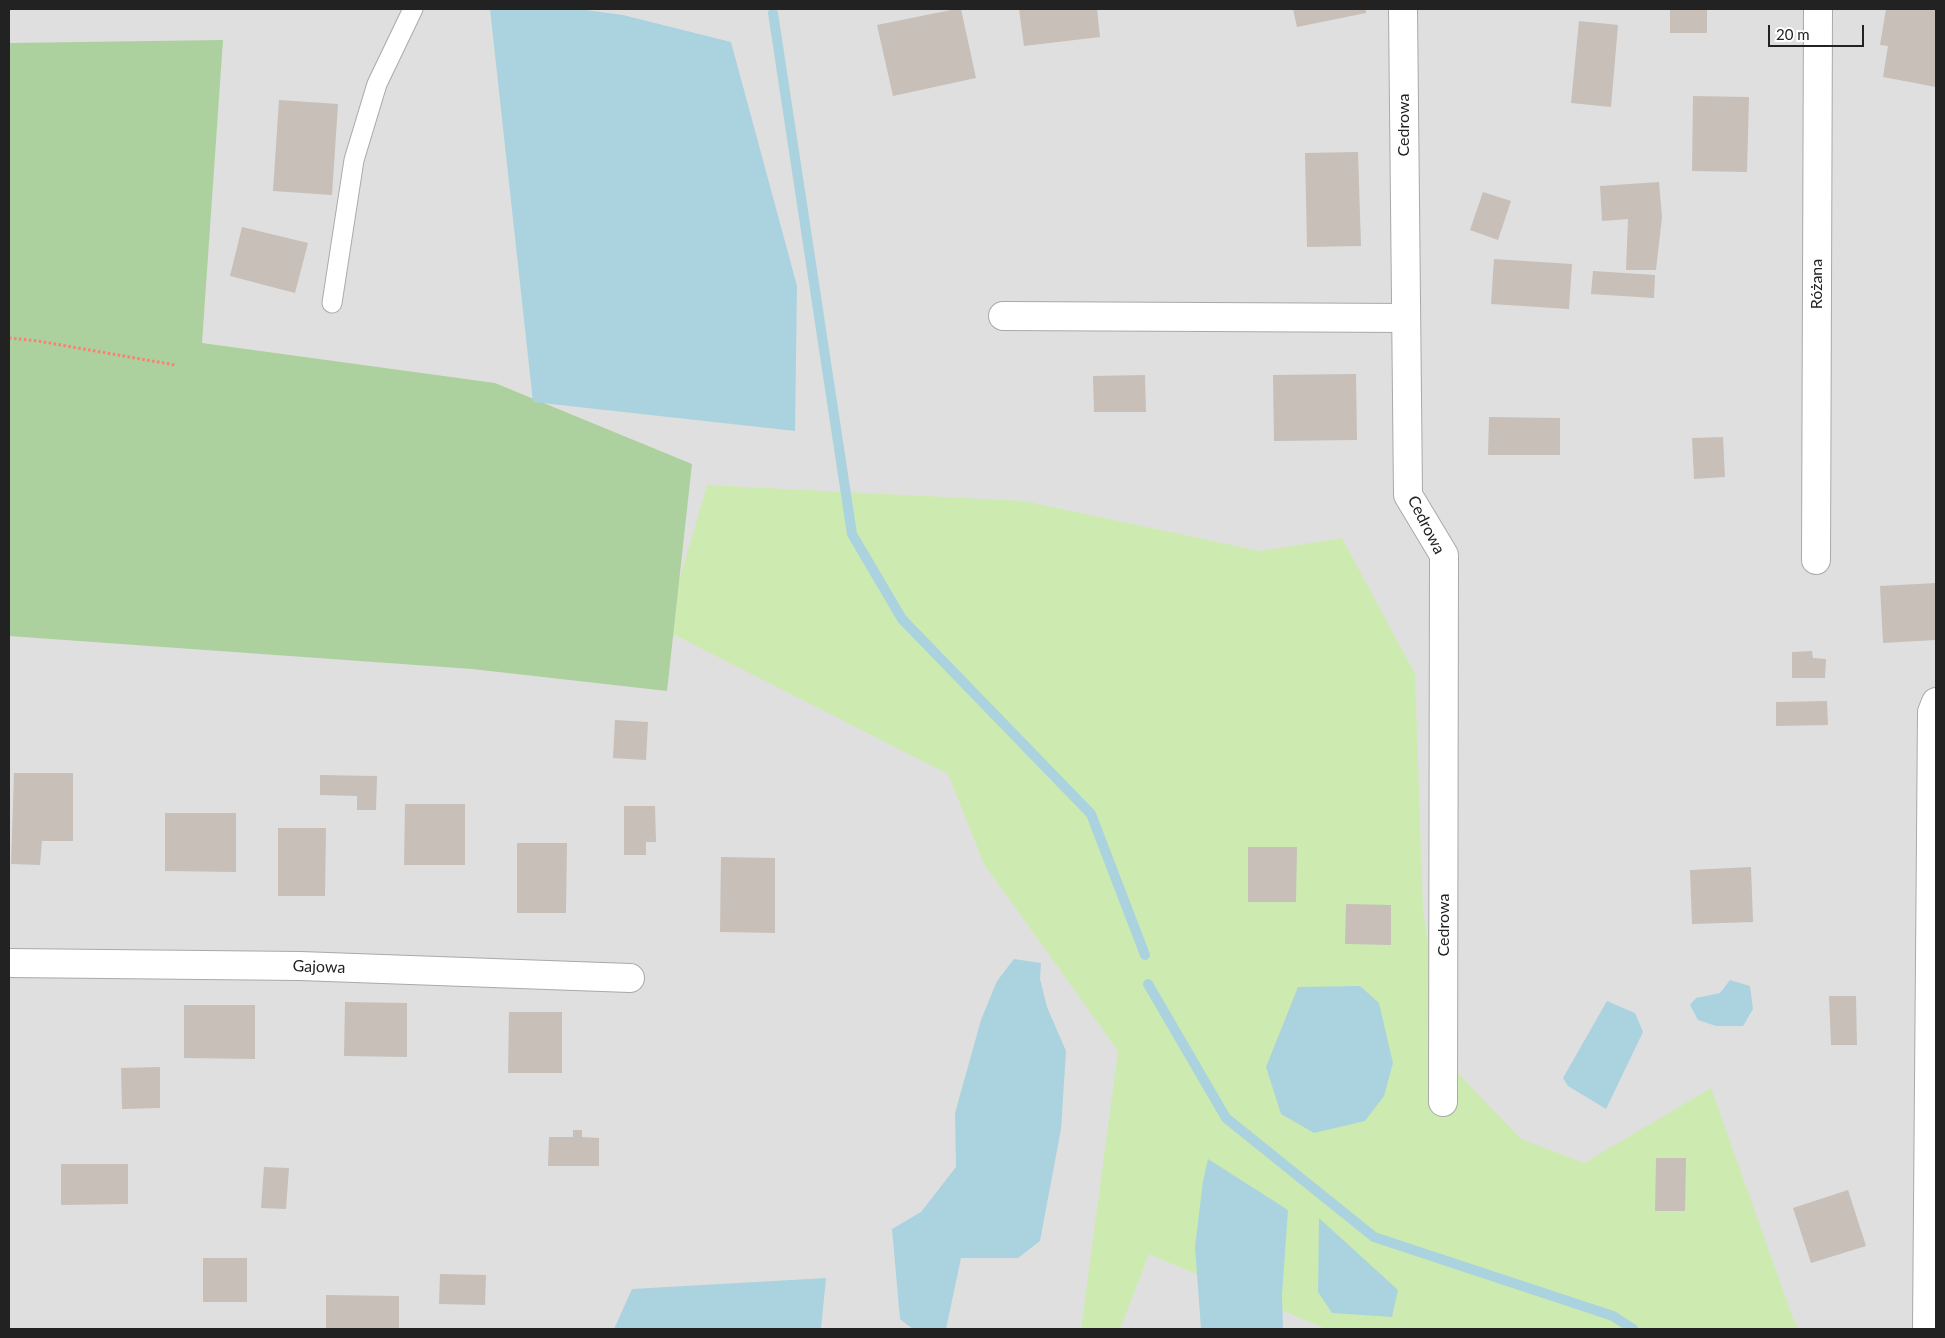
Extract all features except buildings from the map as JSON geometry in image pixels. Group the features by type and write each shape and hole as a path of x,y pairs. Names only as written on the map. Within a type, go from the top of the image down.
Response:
{"street":[{"name":"Cedrowa","path":"1404,9 1408,495 1444,555 1444,1102"},
{"name":"Różana","path":"1816,560 1818,9"},
{"path":"1003,316 1406,318"},
{"path":"1927,1329 1934,707"},
{"name":"Gajowa","path":"9,963 300,966 630,978"}],"lane":[{"path":"332,303 354,160 377,84 413,9"}],"path":[{"path":"9,338 38,341 175,365"}],"shaded area":[{"path":"9,9 1936,9 1936,1329 9,1329"}],"green space":[{"path":"223,40 202,343 495,383 692,464 667,691 472,669 9,636 9,43"},
{"path":"707,485 1024,501 1260,551 1342,538 1415,674 1423,911 1448,1063 1521,1139 1584,1163 1711,1088 1794,1321 1800,1329 1326,1329 1149,1254 1120,1329 1081,1329 1118,1051 984,864 948,774 665,630"}],"water":[{"path":"490,9 578,9 623,15 731,42 797,286 795,431 533,402"},
{"path":"1014,959 1041,963 1040,979 1047,1007 1066,1051 1061,1129 1040,1241 1018,1258 961,1258 946,1329 913,1329 900,1319 892,1229 921,1212 956,1167 955,1113 981,1020 997,981"},
{"path":"1730,980 1750,986 1753,1009 1743,1026 1716,1026 1698,1020 1690,1005 1696,998 1720,993"},
{"path":"1360,986 1379,1003 1393,1063 1384,1096 1365,1121 1314,1133 1281,1114 1266,1067 1298,987"},
{"path":"1607,1001 1635,1013 1643,1032 1606,1109 1568,1086 1563,1078"},
{"path":"1208,1159 1288,1210 1282,1295 1283,1329 1201,1329 1195,1247 1203,1181"},
{"path":"1319,1218 1398,1290 1392,1317 1332,1313 1318,1292"},
{"path":"826,1278 821,1329 614,1329 632,1289"}],"waterway":[{"path":"773,13 852,534 902,619 1091,814 1145,955"},
{"path":"1148,984 1226,1118 1374,1237 1613,1316 1633,1329"}]}
